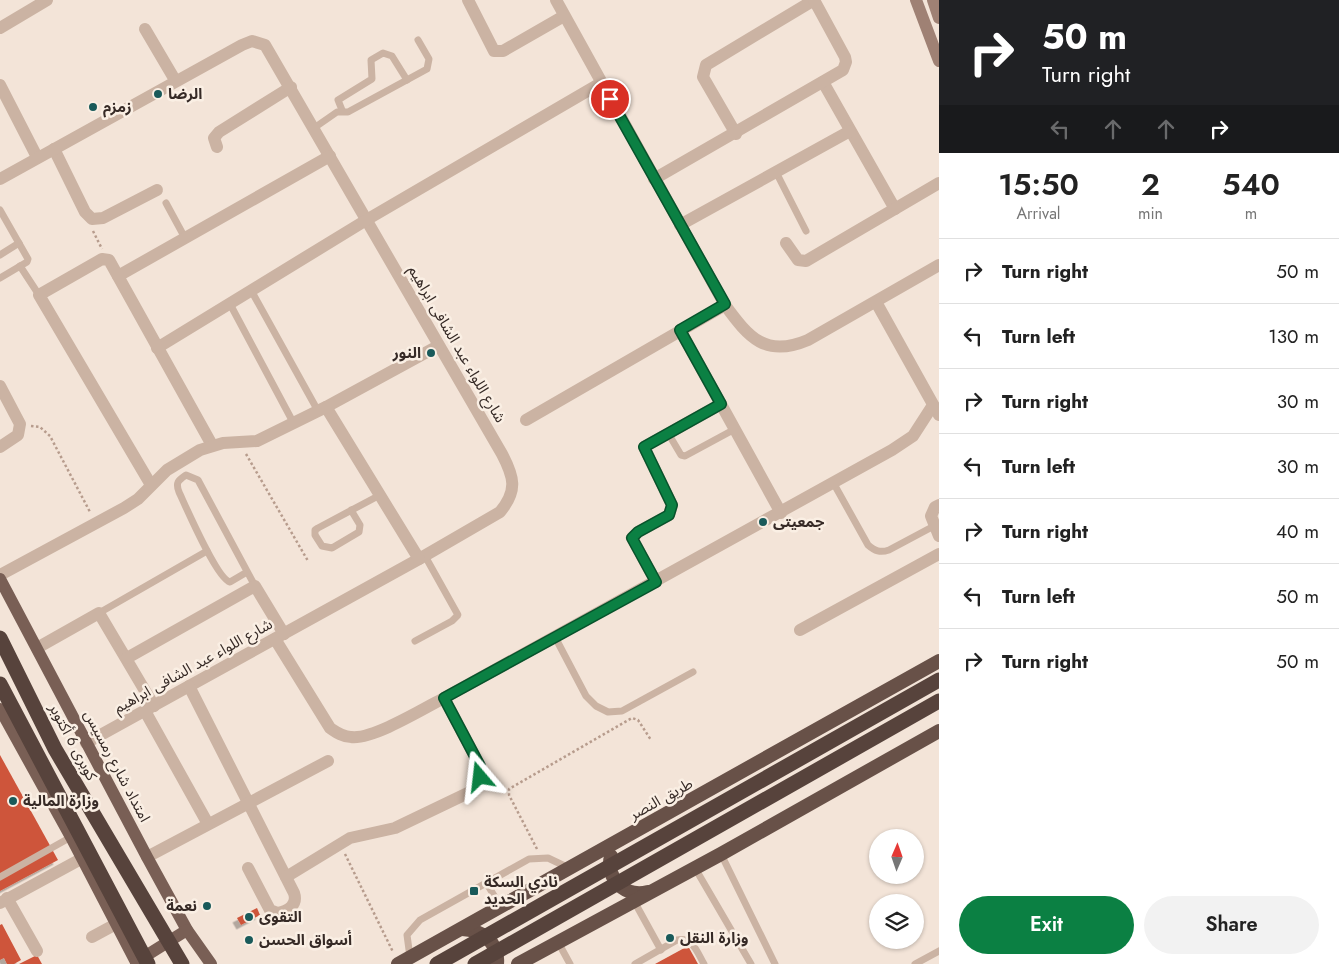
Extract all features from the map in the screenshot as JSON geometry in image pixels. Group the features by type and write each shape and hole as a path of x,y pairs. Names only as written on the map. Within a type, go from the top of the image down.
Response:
{"highway":[{"name":"كوبرى 6 أكتوبر","path":"0,638 55,749 182,964"},
{"name":"طريق النصر","path":"402,961 570,869 939,661"},
{"path":"437,964 939,680"},
{"path":"0,684 140,963"},
{"path":"475,964 939,701"},
{"path":"518,964 695,868 939,731"},
{"path":"620,840 613,849 610,859 610,870 614,880 621,888 631,892 642,894 652,891"},
{"path":"462,929 477,931 490,940 495,949 497,964"}],"main road":[{"path":"916,0 939,61"},
{"path":"933,0 939,18"},
{"name":"امتداد شارع رمسيس","path":"0,579 187,930 211,964"},
{"path":"0,709 71,837 116,924 140,963 187,930"}],"street":[{"path":"0,28 48,0"},
{"path":"468,0 494,52 503,51 564,16"},
{"path":"556,0 725,304 749,333 762,344 776,348 793,347 939,266"},
{"path":"654,179 736,134 843,70 846,62 814,0 706,65 703,77 736,134"},
{"path":"145,29 175,80"},
{"name":"شارع اللواء عبد الشافى ابراهيم","path":"0,178 175,80 242,45 258,41 265,45 368,219 438,346 502,454 510,470 513,484 510,500 500,512 422,558 86,743"},
{"path":"823,82 850,132 896,209"},
{"path":"156,348 252,292 368,219 601,83"},
{"path":"0,86 36,157"},
{"path":"217,148 214,138 219,132 291,87"},
{"path":"680,225 850,132"},
{"path":"54,149 85,212 92,219 103,218 156,190"},
{"path":"118,276 330,156"},
{"path":"786,243 798,260 806,261 939,183"},
{"path":"151,485 39,295 102,259 111,261 156,348 212,445"},
{"path":"127,658 255,586 326,723 340,734 351,738 374,733 444,698 556,637 834,484 904,443 936,410 876,302"},
{"path":"526,420 725,304"},
{"path":"680,330 781,513"},
{"path":"0,575 97,524 138,498 167,470 212,445 257,441 322,409 438,346"},
{"path":"0,386 18,418 20,430 13,440 0,447"},
{"path":"656,582 632,538 638,532 669,515 672,511 671,501 644,447 721,404"},
{"path":"322,409 422,558"},
{"path":"937,531 931,516 935,507 939,505"},
{"path":"800,630 939,554"},
{"path":"37,648 99,613 127,658 208,824"},
{"path":"189,686 286,877 295,900 288,909 273,913 248,868"},
{"path":"286,877 340,844 359,835 395,828 468,793 476,786 480,777 480,766 444,698"},
{"path":"147,857 248,802 328,762"},
{"path":"38,952 4,901 81,858"},
{"path":"92,937 116,924"}],"lane":[{"path":"314,128 337,112 342,110 348,112 429,66 428,55 418,40"},
{"path":"342,110 338,100 372,79 371,60 383,53 392,56 407,80"},
{"path":"776,172 806,231"},
{"path":"166,204 185,238"},
{"path":"0,210 28,259 0,278"},
{"path":"0,255 19,243"},
{"path":"20,266 39,295"},
{"path":"252,292 322,409"},
{"path":"230,304 293,422"},
{"path":"668,434 681,456 686,456 735,429"},
{"path":"247,572 230,582 227,581 207,551 177,488 178,480 186,475 198,480 255,586"},
{"path":"834,484 868,544 874,550 881,552 889,550 937,531"},
{"path":"351,510 360,525 359,532 332,548 322,546 314,535 315,530 351,510 380,495"},
{"path":"99,613 207,551"},
{"path":"415,641 452,621 458,615 422,558"},
{"path":"556,637 586,696 596,706 608,712 622,710 693,672"},
{"path":"0,877 71,837"},
{"path":"720,854 775,964"},
{"path":"402,961 408,935 414,924 529,859 542,857 556,860 570,869"},
{"path":"695,868 751,964"},
{"path":"487,884 501,907"},
{"path":"634,901 661,950"},
{"path":"635,964 678,940 689,941 704,964"},
{"path":"558,942 570,964"},
{"path":"915,964 939,951"}],"path":[{"path":"92,219 92,231 107,259"},
{"path":"20,430 33,425 46,431 97,524"},
{"path":"239,442 308,561"},
{"path":"542,857 509,795 509,789 632,718 638,720 651,740"},
{"path":"340,844 402,961"}],"building":[{"name":"وزارة المالية","path":"0,755 58,860 0,891"},
{"name":"التقوى","path":"257,908 260,915 241,925 237,918"},
{"path":"2,924 21,960 14,964 7,964 4,958 0,960 0,925"},
{"path":"688,946 698,964 655,964"},
{"path":"37,955 42,964 19,964"}],"place":[{"name":"الرضا","path":"158,94"},
{"name":"زمزم","path":"93,107"},
{"name":"النور","path":"431,353"},
{"name":"جمعيتى","path":"763,522"},
{"name":"وزارة المالية","path":"13,801"},
{"name":"نادي السكة الحديد","path":"474,891"},
{"name":"نعمة","path":"207,906"},
{"name":"التقوى","path":"249,917"},
{"name":"وزارة النقل","path":"670,938"},
{"name":"أسواق الحسن","path":"249,940"}],"route":[{"path":"480,777 480,766 444,698 656,582 632,542 632,538 633,535 669,515 672,511 672,505 644,447 721,404 680,330 725,304 610,99"}]}
